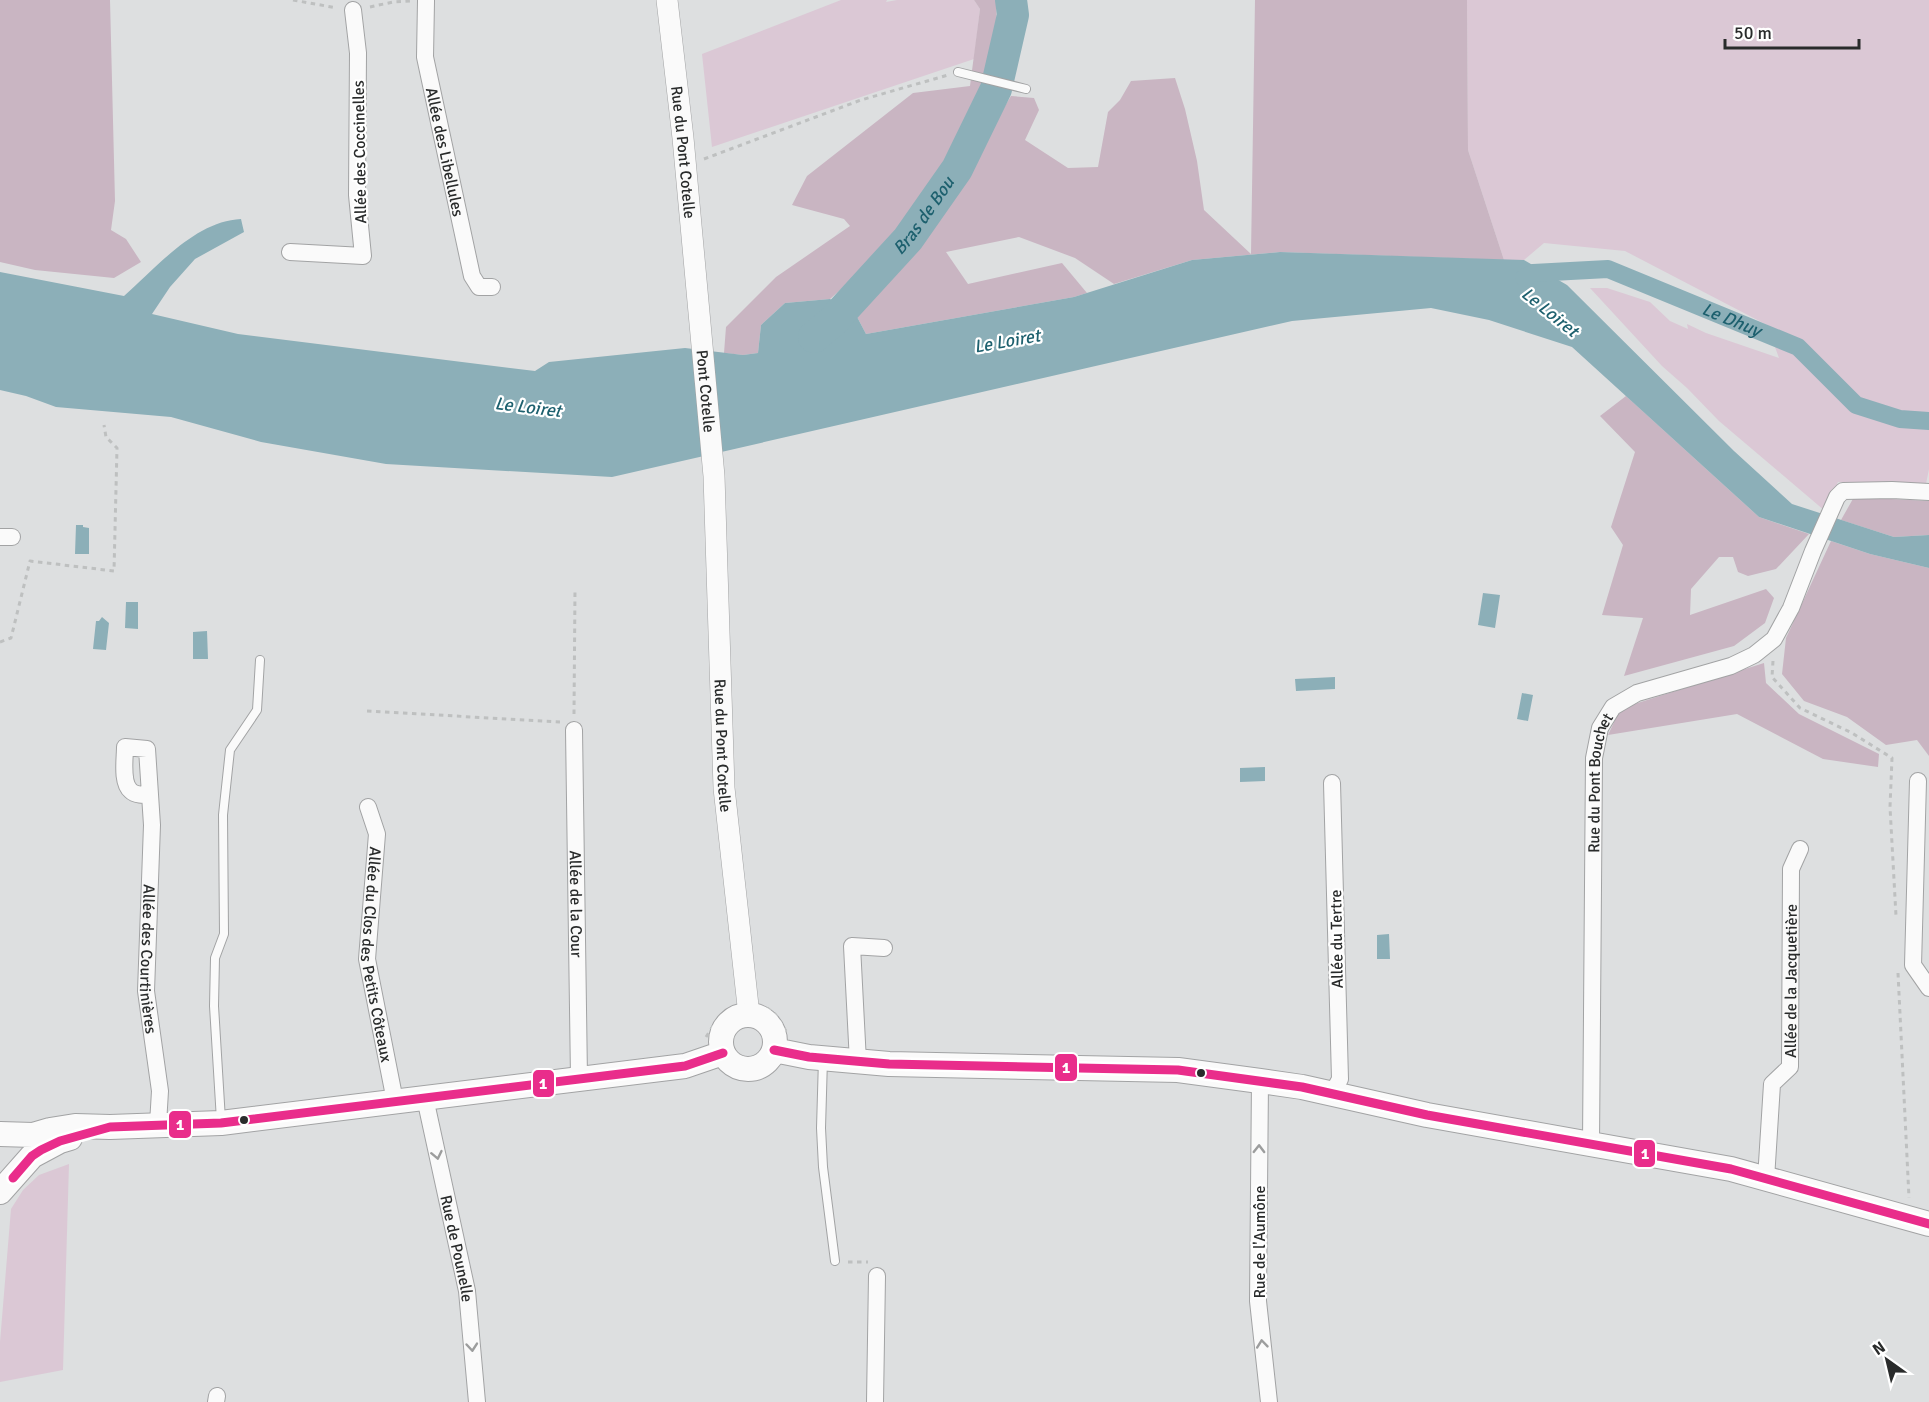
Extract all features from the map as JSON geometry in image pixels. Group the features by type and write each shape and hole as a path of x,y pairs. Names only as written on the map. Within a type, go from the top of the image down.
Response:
{"main road":[{"path":"740,1016 757,1016 770,1026 774,1033 774,1050 765,1063 750,1069 734,1065 723,1053 722,1036 731,1021 740,1016"},
{"path":"774,1050 823,1059 889,1064 1178,1070 1260,1080 1427,1115 1731,1169 1919,1221"},
{"path":"0,1134 28,1135 75,1126 221,1123 685,1065 723,1053"},
{"path":"4,1185 32,1156 41,1150 60,1141 110,1127"},
{"path":"0,1134 13,1141 21,1155 18,1172 4,1185"}],"street":[{"name":"Rue du Pont Cotelle","path":"667,0 699,305"},
{"name":"Allée des Libellules","path":"426,1 425,57 472,276 479,287 492,287"},
{"name":"Allée des Coccinelles","path":"290,252 363,256 357,195 358,53 353,10"},
{"name":"Pont Cotelle","path":"699,305 714,476"},
{"name":"Rue du Pont Cotelle","path":"714,476 724,788 749,1015"},
{"name":"Rue du Pont Bouchet","path":"1591,1144 1594,758 1600,728 1613,707 1637,693 1731,666 1754,655 1774,639 1791,608 1813,551 1843,491 1929,492"},
{"name":"Allée de la Cour","path":"574,730 579,1078"},
{"path":"1918,781 1913,965 1929,988"},
{"name":"Allée du Tertre","path":"1332,783 1340,1079 1332,1094"},
{"name":"Allée des Courtinières","path":"150,795 152,825 146,991 160,1091 158,1124"},
{"name":"Allée du Clos des Petits Côteaux","path":"368,807 377,834 366,959 395,1101"},
{"name":"Allée de la Jacquetière","path":"1766,1179 1772,1084 1790,1067 1791,869 1800,849"},
{"path":"858,1062 852,946 884,948"},
{"name":"Rue de l'Aumône","path":"1260,1080 1258,1301 1269,1402"},
{"name":"Rue de Pounelle","path":"425,1098 467,1291 477,1402"},
{"path":"875,1402 877,1276"}],"lane":[{"path":"958,72 1026,89"},
{"path":"221,1123 214,1006 215,958 224,934 223,815 231,750 257,710 260,660"},
{"path":"823,1059 822,1167 835,1262"}],"path":[{"path":"686,165 861,100 958,72"},
{"path":"0,642 11,638 30,561 114,571 117,448 105,437 104,425"},
{"path":"574,730 575,589"},
{"path":"1774,639 1772,677 1800,708 1852,733 1892,758 1890,807 1896,924"},
{"path":"368,711 564,722 574,730"},
{"path":"1898,970 1919,1221"},
{"path":"835,1262 874,1262 877,1276"}],"shaded area":[{"path":"0,0 110,0 115,201 111,230 126,239 141,262 114,278 35,270 0,262"},
{"path":"841,0 887,0 886,2 974,0 980,9 974,59 712,147 702,54"},
{"path":"974,0 996,0 997,25 992,60 939,181 860,272 830,299 785,303 761,325 758,353 743,355 724,353 726,327 776,277 850,226 844,219 792,205 807,176 913,93 970,86 980,9"},
{"path":"1255,0 1467,0 1468,150 1504,260 1280,252 1192,260 1114,284 1075,258 1019,237 946,252 968,284 1062,263 1087,293 866,334 855,313 924,239 1011,96 1034,98 1039,110 1025,140 1068,168 1098,167 1108,112 1120,100 1131,81 1175,78 1197,161 1204,210 1251,254"},
{"path":"1467,0 1929,0 1929,469 1926,484 1838,482 1825,511 1719,421 1662,366 1590,288 1607,288 1650,302 1670,321 1688,329 1687,324 1706,333 1779,358 1767,325 1625,251 1544,243 1524,260 1504,260 1468,150"},
{"path":"1626,396 1759,517 1809,534 1776,569 1748,576 1738,572 1733,557 1719,557 1691,589 1690,615 1766,589 1774,598 1765,623 1734,646 1624,676 1643,618 1602,615 1623,545 1611,527 1635,452 1600,416"},
{"path":"1854,497 1929,501 1929,535 1894,537 1841,520"},
{"path":"1831,541 1870,554 1929,568 1929,756 1917,740 1886,745 1847,717 1804,701 1782,674 1786,638"},
{"path":"1764,663 1766,683 1799,714 1879,754 1878,767 1823,759 1737,714 1608,735 1617,716 1625,707"},
{"path":"69,1164 63,1370 0,1382 0,1342 11,1209 23,1190 39,1175"}],"water":[{"name":"Le Loiret","path":"241,219 244,232 195,259 170,287 152,314 238,334 535,371 549,362 685,348 743,355 758,353 761,325 785,303 830,299 855,313 866,334 1074,297 1192,260 1280,252 1524,260 1567,285 1734,451 1792,504 1894,537 1929,535 1929,568 1870,554 1759,517 1572,347 1489,320 1431,308 1292,321 612,477 386,464 261,442 171,417 56,407 26,396 0,390 0,272 124,296 192,237 224,222"},
{"path":"76,525 89,528 89,554 75,554"},
{"path":"1483,593 1500,595 1495,628 1478,625"},
{"path":"126,602 138,602 138,629 125,628"},
{"path":"102,617 109,623 106,650 93,649 96,621"},
{"path":"207,631 208,659 193,659 193,632"},
{"path":"1335,677 1335,689 1296,691 1295,679"},
{"path":"1522,693 1533,695 1528,721 1517,719"},
{"path":"1265,767 1265,781 1240,782 1240,768"},
{"path":"1389,934 1390,959 1377,959 1377,935"}],"waterway":[{"name":"Bras de Bou","path":"814,337 832,322 908,239 957,169 996,89 1013,15 1011,0"},
{"name":"Le Dhuy","path":"1524,278 1533,273 1608,269 1798,347 1856,405 1900,419 1929,421"}],"transit line":[{"name":"1","path":"774,1050 809,1057 889,1064 1178,1070 1302,1087 1427,1115 1731,1169 1929,1224"},
{"name":"1","path":"13,1178 32,1156 41,1150 60,1141 110,1127 221,1123 685,1066 723,1053"}]}
